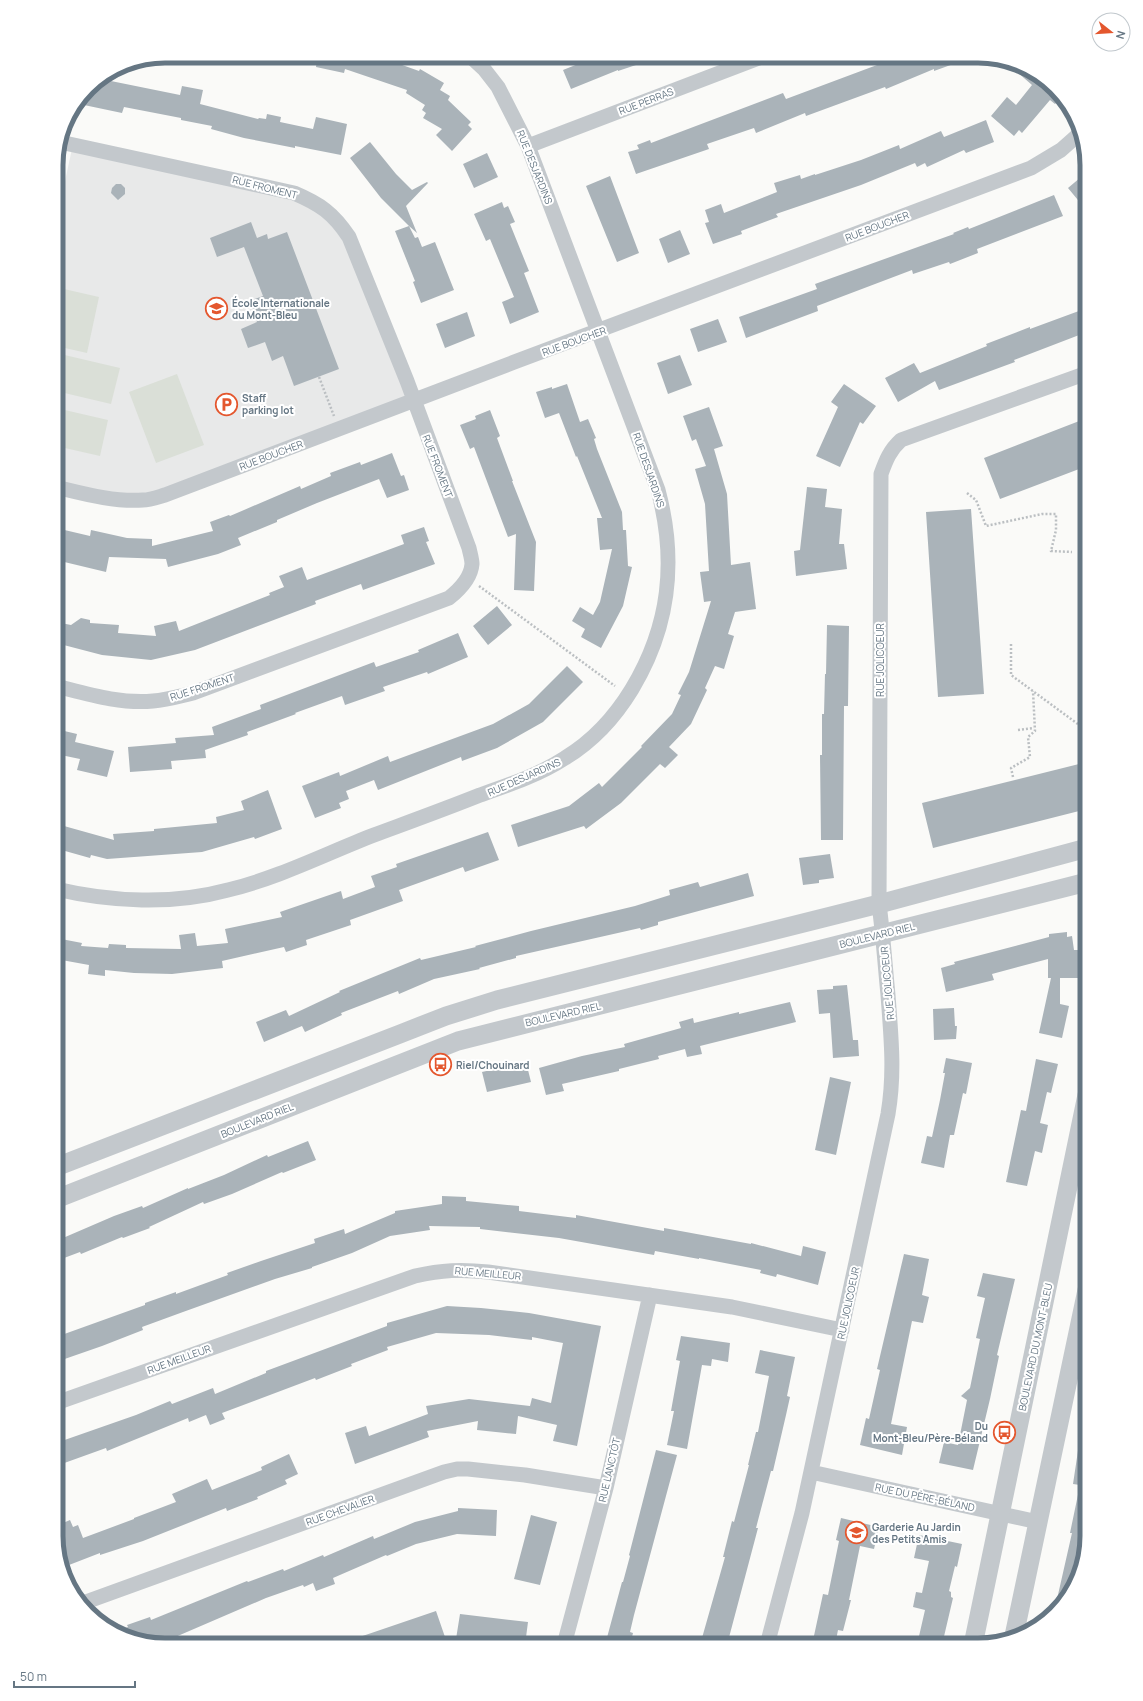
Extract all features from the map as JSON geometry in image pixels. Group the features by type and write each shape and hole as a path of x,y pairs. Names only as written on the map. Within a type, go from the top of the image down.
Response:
{"street":[{"name":"RUE DESJARDINS","path":"63,890 99,896 152,899 202,896 250,884 543,770 565,759 600,731 616,714 649,658 664,610 669,565 668,538 658,490 528,146 498,87 478,63"},
{"name":"RUE PERRAS","path":"528,146 746,63"},
{"name":"RUE BOUCHER","path":"63,489 104,498 144,500 165,495 414,399 599,332 1031,168 1061,150 1076,136"},
{"name":"RUE FROMENT","path":"63,688 113,699 131,701 153,701 192,693 449,598 460,589 468,577 472,564 469,548 414,399 349,237 338,222 325,209 311,200 294,193 65,143"},
{"name":"RUE JOLICOEUR","path":"769,1638 802,1513 888,1114 892,1081 893,1059 883,934 879,904 880,484 884,464 893,447 901,440 912,435 1080,375"},
{"path":"63,1164 446,1016 497,1000 879,904 1080,850"},
{"name":"BOULEVARD RIEL","path":"63,1196 458,1041 1080,884"},
{"path":"400,1034 409,1059"},
{"name":"BOULEVARD DU MONT-BLEU","path":"974,1638 1080,1129"},
{"name":"RUE MEILLEUR","path":"63,1401 415,1276 439,1270 465,1269 732,1307 842,1330"},
{"name":"RUE LANCTÔT","path":"566,1638 606,1488 650,1295"},
{"path":"1015,1631 1080,1323"},
{"name":"RUE CHEVALIER","path":"87,1601 444,1472 457,1469 525,1475 606,1488"},
{"name":"RUE DU PÈRE-BÉLAND","path":"811,1472 1038,1522"}],"path":[{"path":"319,377 339,428"},
{"path":"967,493 976,500 986,526 1042,514 1056,514 1056,530 1051,551 1072,552"},
{"path":"468,577 628,695"},
{"path":"1011,644 1011,675 1080,726"},
{"path":"1013,777 1011,768 1030,757 1028,737 1035,731 1033,691"},
{"path":"1018,730 1034,728"}],"shaded area":[{"name":"École Internationale du Mont-Bleu","path":"73,144 294,193 338,221 414,399 144,500 63,488 63,190"},
{"path":"64,289 99,297 87,353 63,348"},
{"path":"63,355 120,368 111,404 63,393"},
{"path":"177,374 204,445 156,463 129,392"},
{"path":"63,410 108,420 100,456 63,448"}],"building":[{"path":"316,63 397,63 419,71 420,69 444,83 440,90 450,96 448,100 471,122 468,125 472,129 452,151 436,135 442,129 423,118 426,113 422,110 425,105 406,93 407,90 345,69 344,73 316,67"},
{"path":"580,63 642,63 618,70 571,89 563,70"},
{"path":"876,63 956,63 934,71 934,69 886,89 885,87 806,116 805,113 756,133 754,128 707,144 709,149 636,174 628,152 639,149 637,145 650,140 651,143 783,93 786,99 877,65"},
{"path":"1014,69 1035,80 1058,101 1055,104 1050,100 1022,133 1019,130 1014,136 991,116 1007,97 1016,105 1032,85"},
{"path":"108,80 180,95 182,86 203,90 200,104 258,119 266,119 267,114 281,117 280,122 313,129 316,117 347,124 341,155 244,138 211,129 212,126 181,120 181,118 124,107 122,113 84,105 88,98"},
{"path":"986,120 994,142 966,153 964,150 927,167 925,163 917,167 915,163 861,185 776,214 778,217 741,231 742,234 713,244 705,223 709,222 705,210 721,204 724,213 777,192 774,183 800,175 801,179 815,175 861,160 899,145 900,149 941,131 944,137"},
{"path":"370,142 396,174 412,190 427,182 428,183 406,206 417,233 381,198 350,158"},
{"path":"487,153 498,177 474,188 463,164"},
{"path":"610,176 639,253 617,262 586,186"},
{"path":"1080,178 1080,203 1068,188"},
{"path":"116,184 121,184 125,188 125,194 118,200 111,193 112,188"},
{"path":"1054,195 1063,216 977,249 978,253 950,264 949,262 913,274 912,270 817,306 818,311 746,338 739,317 817,289 815,284 954,234 953,233 968,227 969,229"},
{"path":"502,202 504,208 508,206 515,222 510,224 529,271 524,273 539,312 510,324 502,302 514,297 490,239 486,241 474,214"},
{"path":"251,222 257,238 267,234 268,239 287,232 339,369 294,386 283,356 272,361 265,342 248,348 241,329 257,322 249,301 263,296 244,247 217,257 210,238"},
{"path":"409,226 415,238 418,237 422,247 435,242 454,290 421,303 413,282 415,281 395,231"},
{"path":"680,230 690,254 668,263 659,239"},
{"path":"1080,311 1080,335 1014,360 1015,362 939,390 935,381 898,402 885,378 914,363 920,373 987,346 986,344 1030,327 1030,329"},
{"path":"467,312 475,336 445,348 436,324"},
{"path":"718,319 727,342 698,352 690,329"},
{"path":"680,355 692,385 668,394 657,363"},
{"path":"567,384 580,422 588,419 596,438 594,439 597,449 622,512 623,530 626,530 628,566 632,567 623,606 601,648 581,637 585,629 572,621 580,607 593,615 600,602 612,549 600,550 597,518 602,518 559,413 545,418 536,392"},
{"path":"844,384 876,406 863,424 860,422 840,467 816,456 838,407 831,402"},
{"path":"709,407 723,446 714,449 727,494 731,565 750,562 756,609 735,612 728,634 734,636 724,669 715,666 705,688 707,690 691,724 669,747 678,755 665,768 660,764 621,803 586,829 584,826 518,847 511,825 569,806 599,783 602,787 672,714 681,695 678,694 689,672 711,601 704,602 700,572 709,571 705,504 695,469 706,466 696,439 692,441 683,416"},
{"path":"490,410 500,436 497,438 536,542 534,591 514,590 516,534 508,537 474,447 470,449 460,425 476,419 475,416"},
{"path":"1080,421 1080,469 1000,499 984,458"},
{"path":"392,453 401,476 404,475 409,490 387,498 379,479 317,503 238,538 241,545 218,554 168,567 166,559 109,557 106,572 63,562 63,530 90,536 91,530 127,538 152,539 152,546 213,531 210,522 229,515 230,516 300,486 301,489 331,476 330,473 360,462 361,465"},
{"path":"807,487 827,489 825,507 842,509 839,544 844,544 847,569 796,576 794,551 800,550"},
{"path":"971,509 984,694 938,697 926,512"},
{"path":"424,527 429,541 426,542 435,564 363,590 361,584 315,601 316,604 195,650 151,660 102,655 63,645 63,623 71,625 81,618 90,620 90,623 119,625 118,633 156,636 154,626 176,621 179,631 270,595 269,593 284,587 279,576 302,567 307,580 404,544 401,535"},
{"path":"497,606 512,625 488,645 473,626"},
{"path":"827,625 849,626 848,706 844,706 843,840 821,840 820,755 822,755 822,714 824,714"},
{"path":"458,633 468,657 428,674 427,672 383,687 385,691 345,705 342,696 295,713 296,714 247,732 248,735 205,750 206,758 171,761 172,769 130,772 128,747 176,743 175,738 214,735 212,727 261,709 260,705 374,662 376,667 419,652 418,650"},
{"path":"567,666 583,682 543,722 497,748 462,761 461,757 378,790 374,780 346,791 349,799 339,803 341,808 315,818 302,786 339,772 340,776 388,756 390,762 493,724 529,704"},
{"path":"63,731 77,734 75,742 114,751 107,777 77,770 80,759 63,755"},
{"path":"1080,764 1080,811 933,848 922,803"},
{"path":"268,790 282,829 255,839 254,837 202,852 107,859 91,855 90,858 63,850 64,826 114,840 113,834 154,831 154,829 217,823 216,817 244,810 241,801"},
{"path":"488,832 499,860 465,872 463,867 399,890 403,901 350,920 351,925 306,940 307,945 286,952 284,947 222,961 223,968 172,974 134,973 105,970 105,976 88,974 89,965 63,960 63,939 82,943 81,946 108,948 109,944 126,945 126,948 181,949 179,935 195,933 197,946 228,943 225,929 282,917 280,912 341,891 343,899 375,887 371,876 397,867 396,864"},
{"path":"830,854 834,878 819,880 819,883 803,885 799,858"},
{"path":"748,873 754,896 658,922 658,925 641,930 640,928 516,956 516,958 479,968 480,969 434,979 399,994 398,991 341,1013 342,1015 305,1032 302,1026 264,1042 256,1022 286,1010 289,1016 340,992 339,991 420,958 421,960 476,947 475,946 531,931 635,906 670,895 669,890 698,882 700,887"},
{"path":"1067,932 1067,937 1072,936 1074,950 1078,950 1080,966 1078,966 1079,978 1060,978 1060,1004 1069,1006 1062,1038 1039,1033 1051,978 1048,978 1048,959 992,974 994,980 946,992 941,968 955,964 954,962 1049,937 1049,934"},
{"path":"847,985 853,1040 858,1040 859,1056 833,1058 830,1013 819,1014 817,990 833,989 833,986"},
{"path":"790,1002 796,1022 700,1046 702,1054 687,1057 685,1049 658,1056 659,1059 619,1069 619,1071 562,1084 564,1091 546,1095 539,1068 582,1056 625,1047 624,1044 681,1028 679,1022 693,1018 694,1023"},
{"path":"954,1008 955,1026 957,1026 956,1039 934,1040 933,1009"},
{"path":"946,1058 972,1063 966,1094 963,1093 954,1135 950,1135 944,1168 921,1163 927,1136 932,1137 945,1073 943,1073"},
{"path":"1036,1059 1058,1064 1051,1093 1047,1092 1040,1123 1048,1125 1042,1153 1035,1151 1027,1186 1006,1182 1021,1110 1026,1111"},
{"path":"526,1062 531,1082 487,1092 482,1072"},
{"path":"830,1077 851,1082 836,1155 815,1150"},
{"path":"308,1141 316,1160 283,1173 282,1172 232,1194 204,1204 203,1202 149,1227 150,1228 123,1238 122,1237 81,1254 80,1252 63,1258 63,1238 114,1216 142,1206 143,1208 188,1188 224,1175 267,1155 268,1157"},
{"path":"442,1196 466,1197 466,1201 519,1206 519,1211 576,1218 576,1215 664,1231 664,1228 751,1243 801,1256 803,1246 826,1252 818,1285 777,1274 776,1277 760,1273 761,1270 655,1251 654,1255 559,1238 480,1229 480,1227 429,1226 430,1230 390,1236 352,1253 312,1268 275,1279 142,1327 143,1330 63,1360 63,1334 145,1305 145,1303 176,1292 176,1294 228,1275 227,1273 315,1243 314,1239 344,1229 345,1234 395,1213 395,1211 442,1204"},
{"path":"904,1254 929,1259 922,1295 929,1297 923,1323 912,1321 891,1424 907,1427 902,1455 860,1445 866,1418 869,1419 880,1370 877,1369"},
{"path":"983,1273 1015,1279 997,1355 999,1356 990,1399 973,1470 939,1463 944,1442 958,1445 967,1400 961,1396 970,1388 980,1339 976,1338 985,1298 977,1296"},
{"path":"447,1306 529,1313 601,1326 577,1446 553,1441 557,1425 518,1416 516,1434 477,1430 478,1421 427,1431 429,1437 355,1464 345,1433 366,1426 369,1436 428,1414 426,1406 469,1399 530,1406 532,1398 551,1403 563,1343 532,1337 532,1340 489,1335 436,1333 387,1347 388,1350 351,1364 352,1366 316,1380 315,1378 222,1413 225,1419 210,1425 206,1415 189,1422 188,1418 107,1451 106,1448 63,1463 63,1441 136,1415 170,1401 172,1404 213,1388 215,1394 266,1373 266,1371 387,1326 387,1323"},
{"path":"681,1336 730,1343 728,1362 712,1359 711,1366 702,1365 687,1449 667,1445 674,1411 671,1411 680,1361 676,1360"},
{"path":"760,1350 795,1357 787,1396 790,1397 773,1471 771,1471 756,1528 758,1528 729,1638 702,1638 725,1557 723,1557 732,1521 734,1522 756,1432 758,1432 769,1376 755,1373"},
{"path":"1079,1444 1080,1444 1080,1485 1073,1484"},
{"path":"656,1450 677,1455 634,1615 630,1632 633,1633 632,1638 607,1638 630,1556 629,1555"},
{"path":"289,1454 298,1474 285,1480 287,1484 257,1497 258,1499 227,1511 226,1508 143,1541 100,1555 100,1553 69,1565 64,1550 63,1523 70,1520 73,1527 78,1525 83,1538 176,1502 172,1494 207,1479 212,1490 262,1470 261,1467"},
{"path":"1080,1485 1080,1536 1077,1563 1066,1587 1057,1601 1072,1533 1070,1533"},
{"path":"458,1508 497,1510 496,1536 457,1534 416,1544 333,1578 335,1584 316,1591 313,1583 304,1587 303,1585 266,1598 173,1638 158,1638 138,1635 123,1629 128,1627 127,1625 150,1617 151,1620 247,1581 248,1582 283,1569 284,1571 323,1555 324,1557 373,1536 374,1539 415,1522 458,1511"},
{"path":"531,1515 557,1522 540,1585 514,1579"},
{"path":"841,1518 879,1527 874,1549 860,1546 849,1600 851,1600 843,1631 838,1630 836,1638 814,1638 823,1594 828,1595 839,1541 836,1540"},
{"path":"919,1535 962,1544 957,1567 955,1566 949,1591 951,1592 951,1597 953,1598 944,1638 919,1638 925,1610 913,1607 916,1592 922,1593 929,1561 914,1558"},
{"path":"436,1611 445,1637 442,1638 357,1638"},
{"path":"460,1614 528,1622 526,1638 456,1638"}],"place":[{"name":"École Internationale du Mont-Bleu","path":"217,309"},
{"name":"Staff parking lot","path":"227,404"},
{"name":"Riel/Chouinard","path":"440,1065"},
{"name":"Du Mont-Bleu/Père-Béland","path":"1004,1432"},
{"name":"Garderie Au Jardin des Petits Amis","path":"857,1533"}]}
